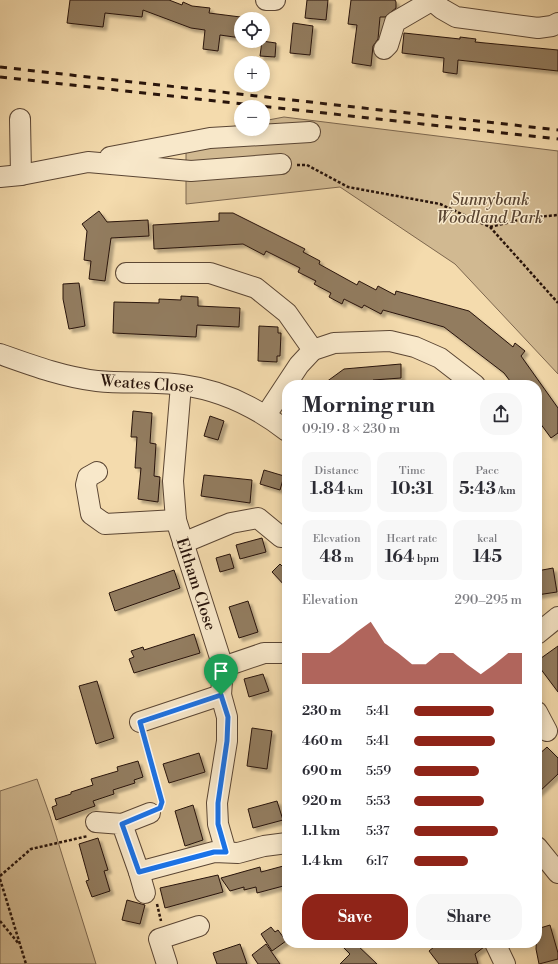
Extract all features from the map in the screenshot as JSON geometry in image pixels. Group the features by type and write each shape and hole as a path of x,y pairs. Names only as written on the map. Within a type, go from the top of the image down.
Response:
{"street":[{"path":"266,0 275,0"},
{"path":"384,49 388,45 395,22 431,1 456,16 538,28 552,26 558,22"},
{"path":"20,119 21,175"},
{"path":"0,177 21,175 210,138 310,132"},
{"path":"88,162 192,171 281,164"},
{"path":"126,273 210,273 256,288 287,313 313,350"},
{"path":"289,380 299,365 313,350 334,343 390,340 415,347 440,358 468,380"},
{"name":"Weates Close","path":"0,354 62,375 97,381 181,385 207,389 230,397 266,415 282,427"},
{"name":"Eltham Close","path":"181,385 173,482 176,520 223,667 221,695 228,717 227,741 218,803 218,824 226,852"},
{"path":"266,415 282,391"},
{"name":"Eltham Close","path":"97,472 88,477 86,485 91,514 105,524 176,520"},
{"path":"184,542 231,524 258,518 282,537"},
{"path":"542,630 558,617"},
{"path":"223,667 264,653 282,653"},
{"path":"140,722 221,695"},
{"path":"542,722 547,733"},
{"path":"96,822 122,824 150,813"},
{"path":"122,824 145,893"},
{"path":"139,872 214,852 238,853 264,846 282,844"},
{"path":"542,853 558,873"},
{"path":"167,964 159,939 199,926"},
{"path":"497,948 505,964"}],"path":[{"path":"281,164 307,165 348,187 440,204 490,227 558,303"},
{"path":"490,227 527,218 558,215"},
{"path":"140,722 162,802 160,808 150,813"},
{"path":"26,964 0,878 31,849 98,834 96,822"},
{"path":"145,893 152,890 166,937"},
{"path":"0,922 20,944"}],"green space":[{"name":"Sunnybank Woodland Park","path":"284,117 558,151 558,374 455,264 340,187 186,204 186,136 234,126 234,136 270,136 270,120"},
{"path":"37,779 96,964 0,964 0,791"}],"building":[{"path":"70,0 169,0 182,5 183,2 192,6 210,8 209,13 234,16 234,37 220,35 218,51 203,49 205,30 191,28 143,10 142,17 105,13 103,27 67,23"},
{"path":"307,0 328,0 326,20 305,18"},
{"path":"351,0 395,0 396,2 396,8 385,17 380,17 378,39 373,46 371,66 352,63 357,25 348,24"},
{"path":"293,23 313,26 310,55 290,53"},
{"path":"404,33 460,39 460,37 476,39 475,42 558,50 558,71 458,60 457,74 443,72 444,58 402,53"},
{"path":"270,42 276,43 275,57 260,56 261,48 270,48"},
{"path":"99,211 107,222 148,220 149,236 111,238 105,281 89,279 91,261 84,260 87,231 82,224"},
{"path":"219,213 233,213 305,249 303,252 320,261 319,264 357,285 359,281 376,290 378,286 395,295 396,291 469,311 513,347 515,343 525,351 521,356 538,380 509,380 504,373 444,327 383,310 381,314 364,305 362,308 344,299 342,304 329,297 331,293 314,284 316,281 298,272 300,268 266,251 264,255 243,244 154,249 153,225 219,221"},
{"path":"79,283 85,326 69,329 63,299 63,284"},
{"path":"181,296 198,297 198,306 240,308 239,327 197,325 196,337 113,333 114,302 159,303 159,299 181,300"},
{"path":"259,326 278,327 278,333 281,333 280,356 277,356 277,362 258,361"},
{"path":"401,364 401,378 373,380 329,380 344,369"},
{"path":"542,386 558,408 558,433 551,438 542,426"},
{"path":"133,411 152,413 150,443 156,444 154,476 160,477 158,502 138,499 141,468 135,468 137,437 131,437"},
{"path":"210,416 224,421 218,440 204,436"},
{"path":"264,470 282,475 280,490 260,484"},
{"path":"204,475 252,480 250,503 201,496"},
{"path":"262,538 266,552 240,559 236,545"},
{"path":"230,554 234,568 220,572 216,558"},
{"path":"280,564 282,566 282,583 272,572"},
{"path":"553,568 557,592 542,594 542,570"},
{"path":"174,570 180,588 115,611 109,593"},
{"path":"248,601 258,632 239,638 229,607"},
{"path":"194,634 200,653 134,673 129,659 134,657 131,651 143,647 144,650"},
{"path":"558,646 558,692 542,671 542,657"},
{"path":"263,674 269,691 249,697 244,679"},
{"path":"97,681 114,738 96,744 79,686"},
{"path":"252,728 272,731 267,769 247,766"},
{"path":"547,747 558,758 558,774 542,789 542,752"},
{"path":"199,753 205,772 169,783 163,764"},
{"path":"138,761 143,777 134,780 135,783 113,790 114,794 93,801 95,806 56,820 52,807 57,805 55,799 93,785 91,779 118,771 117,767"},
{"path":"277,801 282,820 253,828 248,809"},
{"path":"193,805 203,840 185,846 175,811"},
{"path":"98,838 108,870 104,871 110,891 92,897 86,881 89,880 79,844"},
{"path":"282,866 282,886 257,893 256,887 244,890 244,887 230,891 221,878 260,867 261,872"},
{"path":"218,875 223,892 165,908 160,888"},
{"path":"127,900 145,905 140,924 122,920"},
{"path":"550,925 558,953 558,959 539,964 536,948 542,948 542,927"},
{"path":"271,927 275,932 278,930 282,936 282,944 272,951 261,934"},
{"path":"240,944 247,964 217,964 213,953"},
{"path":"266,944 280,964 258,964 252,955"},
{"path":"344,948 360,948 377,964 340,964 350,954"},
{"path":"433,948 483,948 475,954 478,964 439,964 429,951"}],"railway":[{"path":"0,67 558,130"},
{"path":"0,77 558,139"}],"route":[{"path":"221,695 228,717 227,741 218,803 218,824 226,852 214,852 139,872 122,824 160,808 162,802 140,722 221,695"}]}
